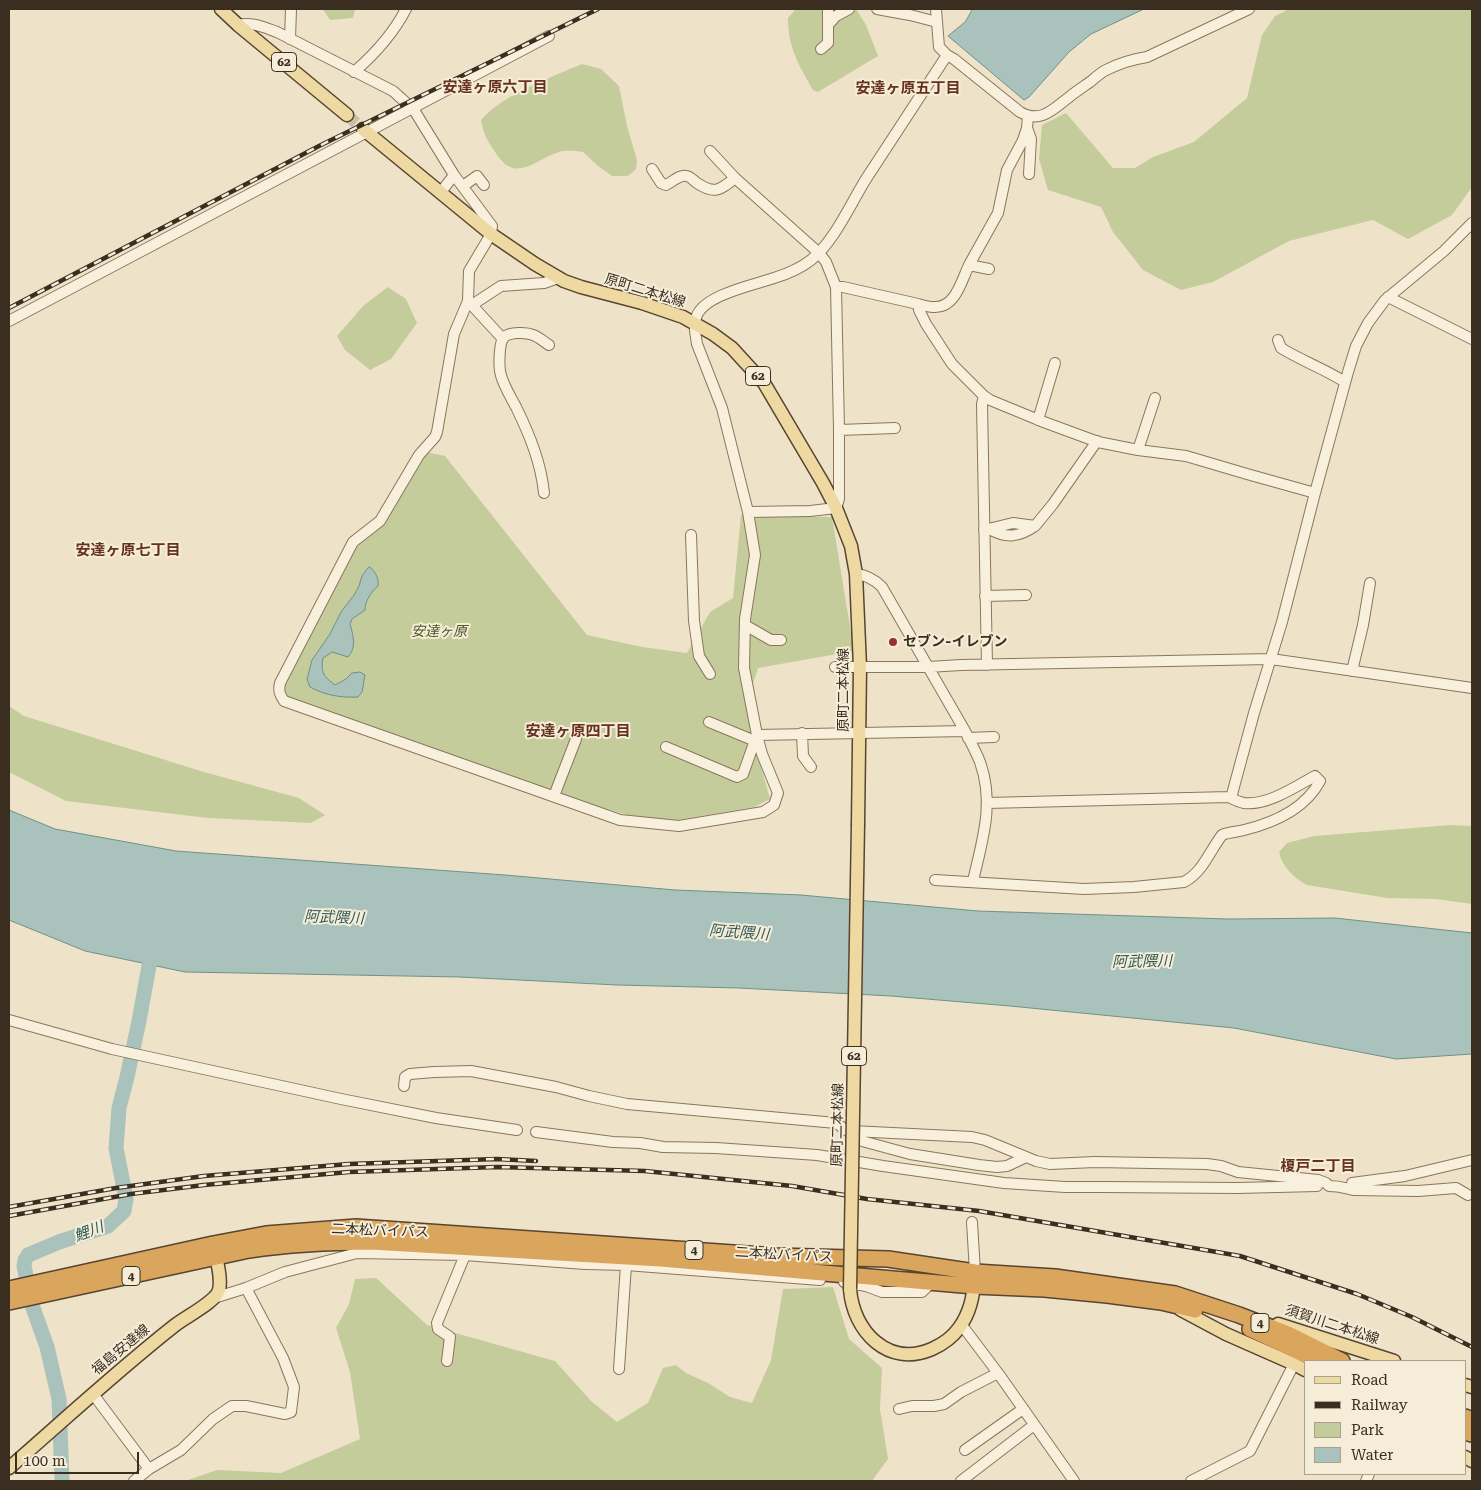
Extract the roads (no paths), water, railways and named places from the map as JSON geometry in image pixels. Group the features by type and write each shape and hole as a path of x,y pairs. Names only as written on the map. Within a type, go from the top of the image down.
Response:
{"highway":[{"name":"二本松バイパス","path":"214,1250 266,1234 356,1227 777,1256 888,1259 974,1279 1044,1289 1107,1294 1161,1302 1191,1309 1222,1318 1258,1332 1316,1360"},
{"name":"二本松バイパス","path":"214,1250 249,1250 328,1242 371,1242 661,1259 931,1282 1055,1276 1174,1294 1239,1315 1288,1334 1340,1360"},
{"name":"4","path":"9,1302 46,1288 214,1250"},
{"name":"4","path":"9,1289 46,1288"}],"main road":[{"name":"62","path":"221,9 346,114"},
{"name":"原町二本松線","path":"365,130 491,234 558,278 581,287 655,306 683,317 732,348 764,383 836,508 851,546 856,574 860,667 850,1289 854,1311 862,1327 878,1344 889,1350 905,1354 928,1350 945,1342 962,1324 972,1298 974,1279"},
{"path":"214,1250 219,1273 219,1291 214,1298"},
{"name":"須賀川二本松線","path":"1174,1294 1283,1325 1391,1360"},
{"name":"福島安達線","path":"9,1468 138,1354 180,1321 214,1298"},
{"path":"1161,1302 1184,1311 1226,1334 1299,1367"}],"street":[{"path":"290,39 291,9"},
{"path":"354,72 389,37 406,9"},
{"path":"821,49 828,43 828,9"},
{"path":"828,25 836,16 849,9"},
{"path":"877,9 926,18 937,22"},
{"path":"936,9 939,47 1001,97 1028,116 1047,114 1106,70 1147,57 1249,9"},
{"path":"238,25 258,24 393,91 412,108 454,175 492,226 491,234 469,270 470,303 454,334 435,437 419,454 380,521 353,542 280,683 281,697 284,701 620,820 676,826 762,812 774,805 778,793 756,738 744,668 745,625 755,555 748,512 722,408 698,344 695,324 696,316 718,296 787,273 819,253 947,55"},
{"path":"9,320 365,130 412,108 549,36"},
{"path":"1028,116 1031,140 1029,174"},
{"path":"836,287 933,307 948,304 953,299 969,265 998,213 1007,170 1028,128"},
{"path":"710,151 735,178 819,253 826,262 836,287 839,430 839,499 836,508 810,511 748,512"},
{"path":"652,169 661,183 666,185 681,176 688,176 708,190 713,191 718,190 735,178"},
{"path":"441,192 454,175"},
{"path":"463,186 476,176 484,185"},
{"path":"1231,798 1270,658 1282,622 1315,492 1356,346 1368,323 1388,297 1444,251 1472,223"},
{"path":"969,265 989,269"},
{"path":"470,303 502,286 544,283 558,278"},
{"path":"1388,297 1472,339"},
{"path":"470,303 503,338"},
{"path":"918,304 926,324 952,364 984,396 999,404 1097,441 1138,450 1186,456 1315,492"},
{"path":"544,493 535,451 500,372 500,351 503,338 514,334 534,335 549,345"},
{"path":"1278,340 1281,348 1298,359 1329,371 1345,382"},
{"path":"1038,420 1054,363"},
{"path":"984,396 982,404 987,529 987,665"},
{"path":"1138,450 1155,398"},
{"path":"839,430 895,428"},
{"path":"987,529 1013,523 1035,526 1053,504 1097,441"},
{"path":"691,535 694,621 699,656 710,674"},
{"path":"856,574 865,575 882,587 980,762 987,794 987,816 973,882"},
{"path":"1352,671 1363,625 1370,583"},
{"path":"986,596 1026,595"},
{"path":"745,625 771,640 781,640"},
{"path":"835,666 928,667 1270,658 1472,688"},
{"path":"709,722 756,738 802,733 966,734 994,737"},
{"path":"802,733 803,756 811,767"},
{"path":"666,747 737,776 744,774 756,738"},
{"path":"554,796 576,739"},
{"path":"935,880 1084,889 1184,882 1201,868 1222,835 1264,825 1281,817 1300,805 1314,792 1320,781 1315,776 1283,794 1259,802 1243,803 1231,798 987,802"},
{"path":"9,1020 112,1049 349,1101 436,1118 517,1130"},
{"path":"404,1086 406,1077 410,1074 471,1071 556,1087 627,1104 836,1123 869,1144 910,1154 979,1165 1002,1166 1012,1164 1026,1157"},
{"path":"852,1131 972,1137 986,1140 1036,1161 1061,1164 1095,1162 1207,1164 1221,1166 1238,1172 1318,1180 1329,1186 1341,1186 1354,1190 1418,1191 1456,1188 1468,1195"},
{"path":"536,1132 662,1147 716,1148 816,1155 1004,1183 1104,1187 1237,1188 1317,1186"},
{"path":"1352,1183 1405,1176 1472,1160"},
{"path":"972,1222 974,1279"},
{"path":"214,1298 246,1288 285,1272 357,1253 465,1255 585,1264 626,1265 776,1278 839,1281 866,1286 882,1292 922,1292 931,1282"},
{"path":"447,1361 450,1337 438,1329 438,1323 465,1255"},
{"path":"619,1369 626,1265"},
{"path":"134,1481 149,1469 181,1450 213,1419 232,1406 246,1406 285,1414 291,1412 294,1387 283,1358 246,1288"},
{"path":"962,1324 1074,1481"},
{"path":"1191,1481 1250,1451 1299,1367"},
{"path":"899,1409 912,1406 944,1404 998,1372"},
{"path":"93,1394 149,1469"},
{"path":"965,1450 1023,1409"},
{"path":"961,1481 1034,1425"}],"water":[{"path":"973,9 1144,9 1091,34 1069,52 1029,97 1024,100 948,36 965,22"},
{"path":"370,567 377,576 378,586 369,597 365,610 352,619 350,624 353,649 351,653 348,657 332,652 323,658 322,663 324,674 335,685 352,673 360,672 365,675 362,692 358,697 345,697 316,690 310,687 307,679 312,660 330,634 341,612 354,595 362,576"},
{"name":"阿武隈川","path":"9,810 55,829 176,851 505,875 675,890 801,895 978,911 1228,919 1335,918 1472,933 1472,1054 1396,1059 1234,1028 891,996 460,977 185,972 85,951 9,920"}],"waterway":[{"name":"鯉川","path":"62,1481 59,1399 47,1347 32,1305 24,1266 25,1260 28,1255 59,1242 108,1226 124,1211 126,1199 116,1148 119,1108 139,1021 153,944"}],"tunnel":[{"path":"347,115 363,129"}],"railway":[{"path":"9,308 319,146 598,9"},
{"path":"9,1207 116,1188 204,1176 349,1164 497,1159 536,1161"},
{"path":"9,1216 131,1194 204,1185 349,1172 497,1167 645,1171 792,1186 867,1199 979,1211 1240,1256 1357,1294 1412,1317 1472,1347"}],"place":[{"name":"セブン-イレブン","path":"893,642"}],"district":[{"name":"安達ヶ原六丁目","path":"495,88"},
{"name":"安達ヶ原五丁目","path":"908,89"},
{"name":"安達ヶ原七丁目","path":"128,551"},
{"name":"安達ヶ原四丁目","path":"578,732"},
{"name":"榎戸二丁目","path":"1318,1167"}],"park label":[{"name":"安達ヶ原","path":"439,632"}]}
